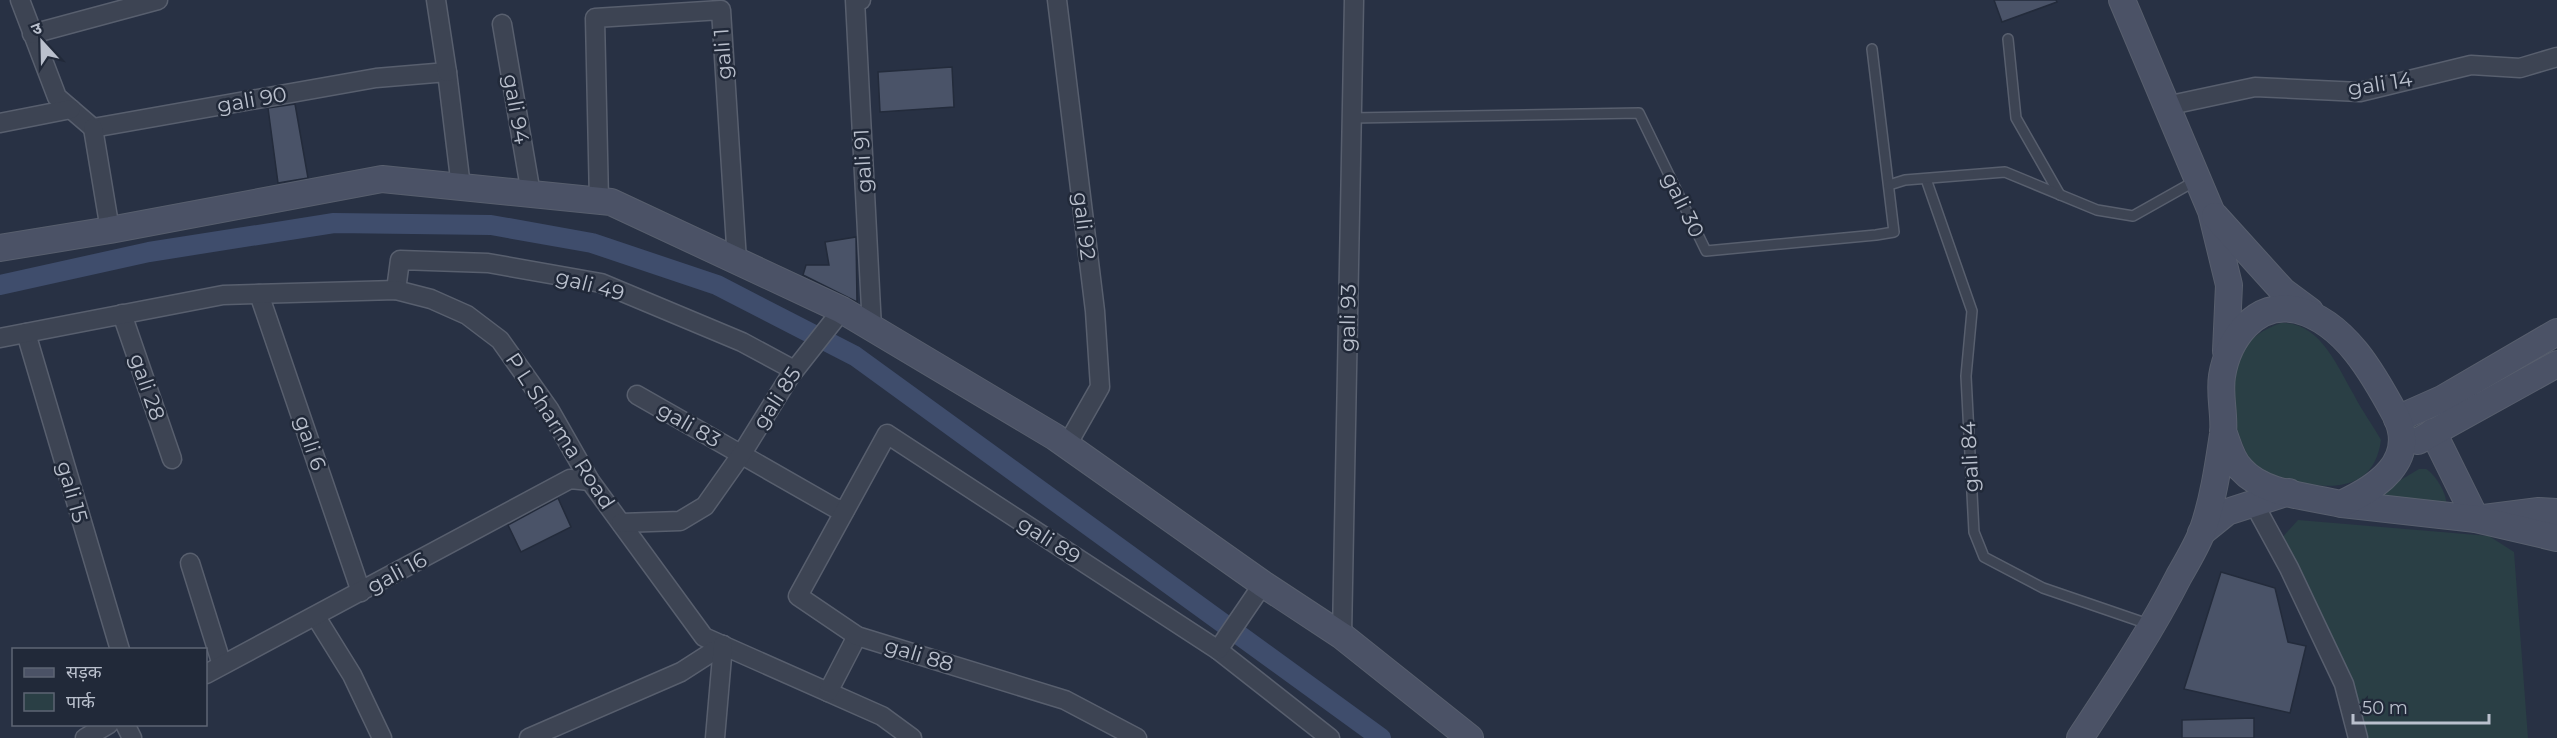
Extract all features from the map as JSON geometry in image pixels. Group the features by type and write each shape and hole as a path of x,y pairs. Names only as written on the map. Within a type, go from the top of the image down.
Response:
{"street":[{"path":"20,0 57,97 93,128 110,230"},
{"path":"32,34 158,0"},
{"path":"436,0 461,187"},
{"name":"gali 91","path":"861,0 855,0 872,328"},
{"name":"gali 92","path":"1057,0 1095,311 1100,387 1067,445"},
{"name":"gali 93","path":"1342,636 1354,0"},
{"path":"2080,738 2154,626 2201,533 2214,486 2223,431 2221,387 2225,363 2229,285 2211,211 2122,0"},
{"name":"gali 1","path":"598,201 595,18 721,10 737,261"},
{"name":"gali 94","path":"502,24 531,194"},
{"name":"gali 14","path":"2166,106 2255,87 2360,92 2471,65 2520,68 2557,57"},
{"name":"gali 90","path":"93,128 376,78 447,72"},
{"path":"0,123 71,109"},
{"path":"0,248 110,230 382,179 611,202 872,328 1067,445 1263,584 1342,636 1470,738"},
{"path":"2211,211 2283,291 2328,322 2354,351 2397,419 2401,450 2396,461 2380,483 2341,504"},
{"name":"gali 49","path":"396,290 400,260 488,263 601,283 742,342 794,370"},
{"name":"P L Sharma Road","path":"0,338 223,295 396,290 431,299 467,315 500,340 543,400 590,481 705,637 882,716 912,738"},
{"name":"gali 6","path":"260,294 361,592"},
{"path":"2225,363 2240,331 2260,314 2289,308 2315,314"},
{"name":"gali 85","path":"621,523 680,520 705,506 741,455 794,370 840,312"},
{"name":"gali 28","path":"122,315 172,459"},
{"path":"2397,419 2442,399 2557,332"},
{"name":"gali 15","path":"26,333 119,648"},
{"path":"2401,450 2557,364"},
{"name":"gali 83","path":"637,395 835,508 844,510"},
{"path":"2223,431 2239,468 2252,479 2268,487 2341,504 2476,519 2535,536 2557,538"},
{"path":"2433,432 2476,519"},
{"name":"gali 89","path":"844,510 887,434 1218,650"},
{"name":"gali 16","path":"207,673 570,479 590,481"},
{"path":"2201,533 2227,512 2289,492"},
{"path":"2253,502 2289,568 2344,684 2358,738"},
{"name":"gali 88","path":"844,510 798,596 857,636 1065,700 1137,738"},
{"path":"2476,519 2539,510 2557,512"},
{"path":"190,563 222,665"},
{"path":"1263,584 1218,650 1330,738"},
{"path":"316,617 352,675 382,738"},
{"path":"828,692 857,636"},
{"path":"529,738 681,672 723,645"},
{"path":"715,738 723,645"},
{"path":"86,738 106,726"}],"lane":[{"path":"2008,39 2016,118 2060,195"},
{"name":"gali 30","path":"1352,118 1639,113 1706,251 1894,232 1872,49"},
{"path":"1888,185 2005,172 2097,210 2133,216 2198,180"},
{"name":"gali 84","path":"1926,179 1972,311 1966,376 1968,420 1974,532 1984,557 2043,588 2154,626"}],"green space":[{"path":"2281,323 2295,325 2306,330 2326,348 2381,440 2375,461 2364,475 2349,483 2331,486 2312,485 2255,470 2245,450 2232,407 2230,386 2234,367 2243,349 2258,334"},
{"path":"2419,469 2426,469 2437,480 2446,503 2364,502"},
{"path":"2298,520 2489,536 2514,552 2528,738 2368,738 2336,649 2280,540"}],"building":[{"path":"1994,0 2056,0 2057,2 2002,22"},
{"path":"952,67 954,107 880,112 878,72"},
{"path":"295,104 308,178 278,183 268,108"},
{"path":"856,237 857,302 803,275 806,265 829,265 825,242"},
{"path":"558,498 571,527 521,552 508,525"},
{"path":"2221,572 2275,588 2288,642 2306,646 2290,713 2184,689"},
{"path":"2254,718 2254,738 2182,738 2182,720"}],"waterway":[{"path":"0,285 149,252 334,223 491,225 592,243 717,285 855,356 1381,738"}]}
